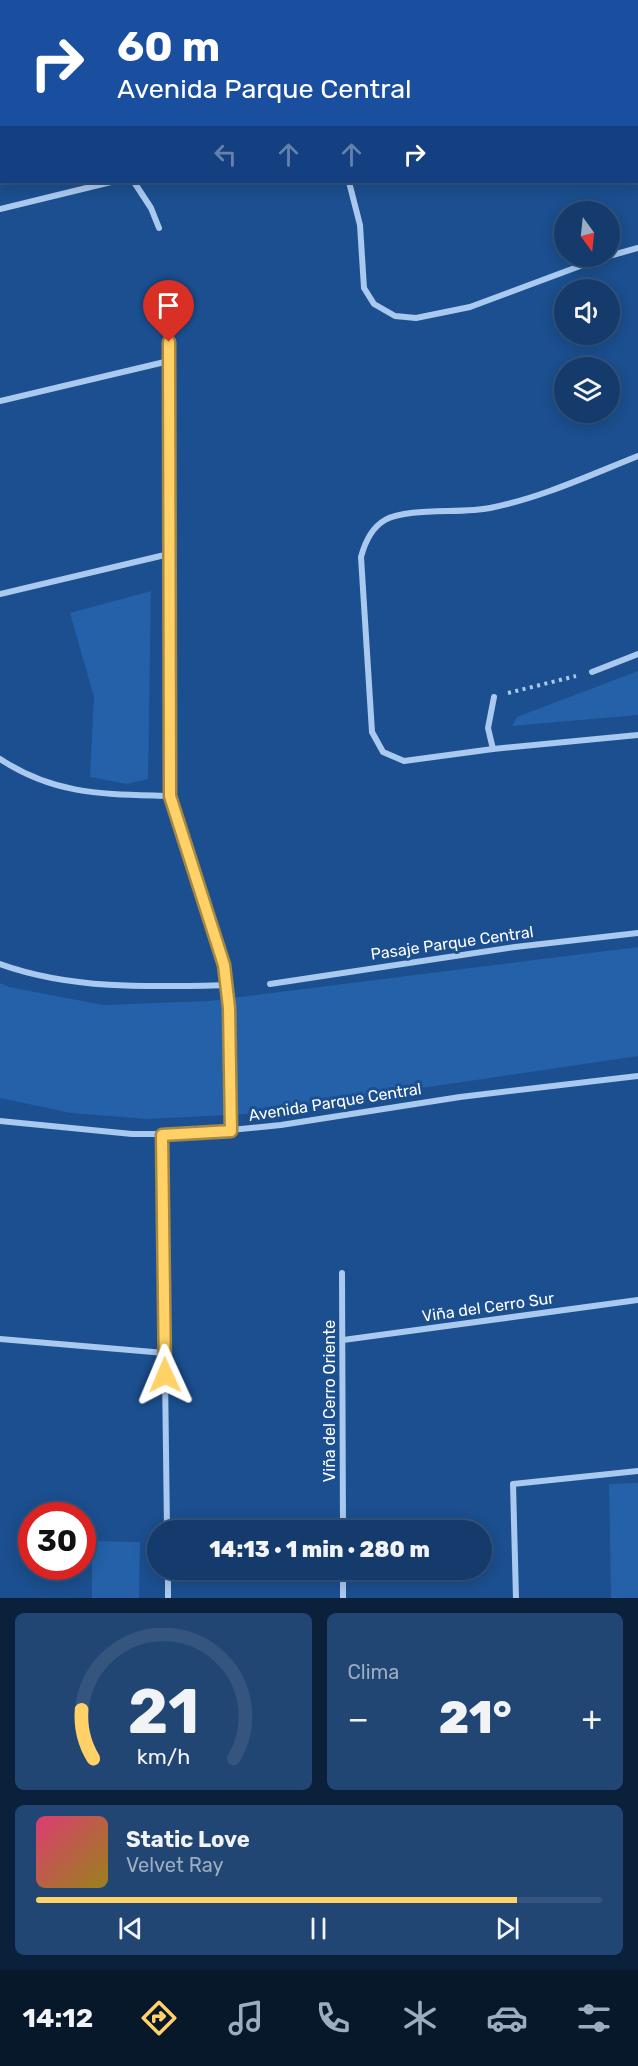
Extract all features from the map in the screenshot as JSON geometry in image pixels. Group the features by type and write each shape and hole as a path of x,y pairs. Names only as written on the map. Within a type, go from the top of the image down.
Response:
{"street":[{"path":"0,209 107,183"},
{"path":"135,183 151,208 159,228"},
{"path":"349,183 360,225 364,288 383,311 407,318 444,314 470,307 578,267"},
{"path":"620,253 638,248"},
{"path":"168,284 170,796 218,940 227,985 231,1131"},
{"path":"0,402 169,361"},
{"path":"638,456 517,502 460,512 399,515 376,526 364,546 361,557 372,732 383,752 404,761 493,749 638,735"},
{"path":"0,594 169,554"},
{"path":"592,672 638,654"},
{"path":"493,749 488,728 494,697"},
{"path":"0,759 42,781 80,793 170,796"},
{"name":"Pasaje Parque Central","path":"270,984 515,947 638,933"},
{"path":"0,964 44,976 93,983 227,985"},
{"name":"Avenida Parque Central","path":"0,1121 162,1135 231,1131 471,1095 638,1076"},
{"path":"162,1135 167,1520"},
{"name":"Viña del Cerro Oriente","path":"342,1273 343,1520"},
{"name":"Viña del Cerro Sur","path":"343,1340 638,1300"},
{"path":"0,1339 165,1353"},
{"path":"516,1598 513,1484 638,1471"},
{"path":"168,1580 168,1598"},
{"path":"343,1580 343,1598"}],"path":[{"path":"494,697 592,672"}],"shaded area":[{"path":"151,591 148,779 127,784 90,777 94,697 70,613"},
{"path":"638,671 638,715 512,726 517,717"},
{"path":"638,947 638,1056 246,1114 148,1119 71,1113 0,1098 0,983 9,987 103,1005 209,1001"},
{"path":"638,1483 638,1598 611,1598 609,1484"},
{"path":"96,1541 140,1542 139,1598 92,1598 92,1580 96,1580"}],"route":[{"path":"165,1375 162,1135 231,1131 229,1008 224,965 218,940 170,796 169,342"}]}
